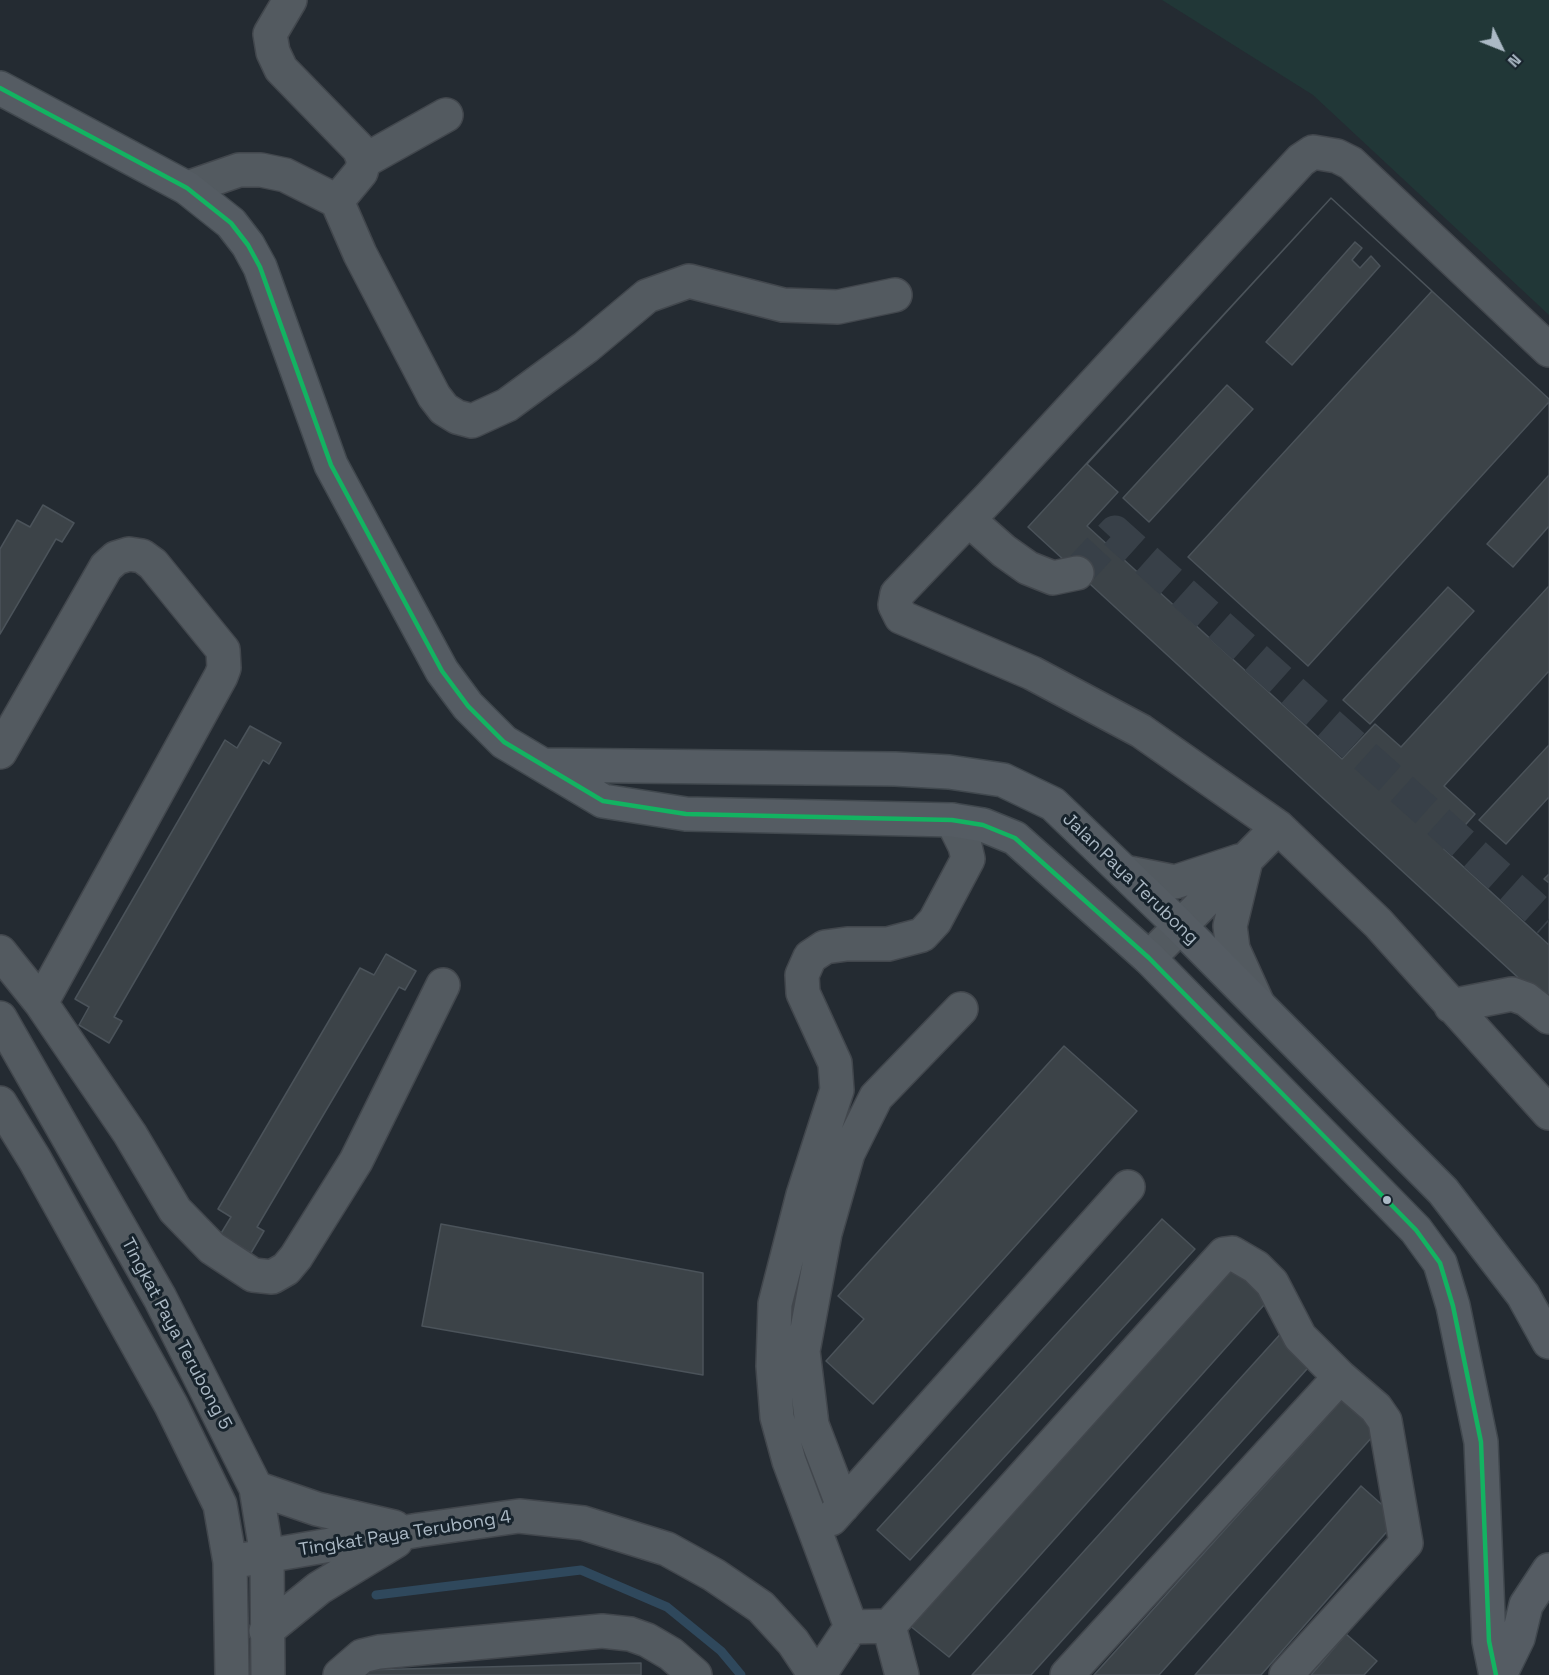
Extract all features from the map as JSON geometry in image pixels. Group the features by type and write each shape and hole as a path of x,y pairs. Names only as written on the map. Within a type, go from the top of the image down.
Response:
{"main road":[{"path":"0,88 187,188 231,223 248,245 260,267 331,465 442,671 468,706 504,742 603,801 686,814 952,820 983,825 1015,838 1149,958 1416,1230 1440,1263 1453,1306 1481,1442 1489,1641 1498,1675"},
{"name":"Jalan Paya Terubong","path":"540,765 895,769 950,772 1003,780 1053,804 1180,926 1443,1191 1523,1295 1549,1342"},
{"path":"1498,1675 1518,1638 1526,1605 1549,1570"}],"street":[{"path":"290,0 270,34 273,52 281,69 359,149 364,161 361,172 337,201"},
{"path":"364,161 446,116"},
{"path":"1549,350 1351,163 1331,155 1313,152 1301,160 969,520 897,594 895,605 900,617 1032,673 1141,731 1278,827 1378,923 1549,1113"},
{"path":"187,188 239,170 261,170 285,175 337,201 360,254 434,396 457,417 472,421 507,405 586,347 647,296 689,281 783,305 838,308 895,295"},
{"path":"969,520 1004,551 1028,568 1053,578 1077,573"},
{"path":"0,752 106,567 116,558 129,554 142,556 153,564 223,650 224,668 220,676 41,1003"},
{"path":"851,1627 789,1461 777,1417 773,1366 775,1304 803,1195 837,1090 835,1063 803,993 802,975 810,957 825,947 847,944 888,944 921,935 935,921 968,859 965,846 952,820"},
{"path":"1149,958 1278,827"},
{"path":"1124,872 1174,882 1247,858"},
{"path":"1247,858 1230,926 1233,949 1258,1004"},
{"path":"0,952 41,1003 129,1134 175,1210 212,1248 253,1275 272,1276 286,1269 296,1257 356,1161 443,985"},
{"path":"1451,1006 1512,994 1527,999 1549,1017"},
{"path":"843,1506 812,1425 803,1351 825,1233 848,1153 876,1097 961,1009"},
{"name":"Tingkat Paya Terubong 5","path":"0,1018 160,1298 256,1488 267,1556 268,1675"},
{"path":"5,1120 171,1405 220,1505 230,1562 232,1675"},
{"path":"816,1535 1128,1187"},
{"path":"851,1627 889,1626 1224,1254 1232,1253 1256,1267 1272,1283 1300,1337 1340,1377 1376,1408 1385,1420 1406,1543 1286,1675"},
{"path":"1067,1675 1340,1377"},
{"path":"256,1488 361,1521 419,1530"},
{"name":"Tingkat Paya Terubong 4","path":"230,1562 419,1530 519,1516 584,1523 667,1549 714,1575 760,1607 793,1642 817,1675"},
{"path":"266,1631 319,1588 387,1545 419,1530"},
{"path":"889,1626 902,1675"},
{"path":"817,1675 851,1627"},
{"path":"340,1675 362,1656 379,1652 602,1630 630,1634 647,1640 671,1654 695,1675"}],"green space":[{"path":"1162,0 1549,0 1549,315 1313,95"}],"building":[{"path":"1331,198 1432,291 1188,557 1308,666 1549,402 1549,475 1487,544 1513,567 1549,526 1549,586 1401,747 1375,724 1342,759 1087,526 1118,492 1087,464","holes":["1355,242 1362,248 1352,260 1360,268 1371,256 1380,266 1292,365 1266,342","1227,385 1253,409 1149,522 1123,498","1448,587 1474,611 1370,724 1343,700"]},
{"path":"1331,198 1549,399 1549,1006 1028,527"},
{"path":"43,505 74,523 62,542 56,539 0,634 0,549 17,520 30,527"},
{"path":"1549,671 1549,745 1479,820 1506,844 1549,797 1549,874 1544,879 1549,883 1549,945 1444,849 1475,814 1444,786"},
{"path":"250,726 281,743 269,764 263,760 114,1017 122,1021 109,1043 79,1025 89,1007 75,999 225,740 237,748"},
{"path":"386,954 416,971 405,990 399,987 257,1227 264,1231 251,1253 220,1235 231,1217 218,1209 360,968 374,975"},
{"path":"1064,1046 1137,1111 873,1404 826,1361 864,1319 838,1296"},
{"path":"1162,1219 1195,1249 910,1560 877,1530"},
{"path":"441,1224 703,1273 703,1375 422,1326"},
{"path":"1236,1259 1273,1295 949,1657 909,1625"},
{"path":"1284,1330 1316,1359 1031,1675 972,1675"},
{"path":"1347,1394 1382,1426 1159,1675 1094,1675"},
{"path":"1361,1486 1398,1519 1261,1675 1195,1675"},
{"path":"1346,1634 1377,1661 1364,1675 1311,1675"},
{"path":"641,1663 641,1675 363,1675 363,1670"}],"waterway":[{"path":"376,1595 581,1570 667,1607 721,1651 741,1675"}],"tunnel":[{"path":"1077,573 1115,532 1549,921"}],"transit line":[{"path":"0,88 187,188 231,223 248,245 260,267 331,465 442,671 468,706 504,742 603,801 686,814 952,820 983,825 1015,838 1149,958 1416,1230 1440,1263 1453,1306 1481,1442 1489,1641 1496,1675"}]}
